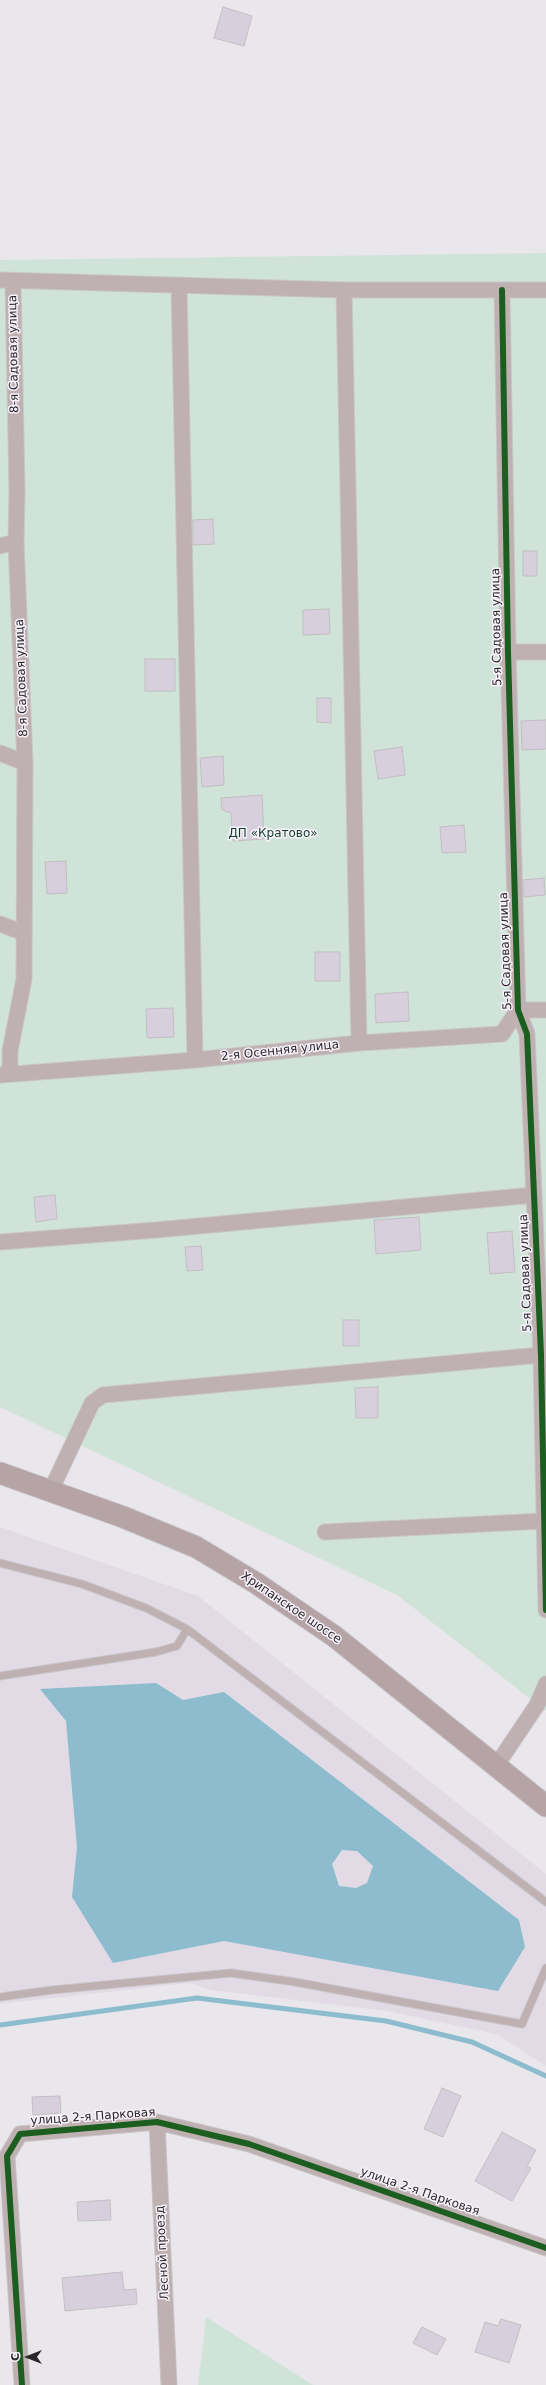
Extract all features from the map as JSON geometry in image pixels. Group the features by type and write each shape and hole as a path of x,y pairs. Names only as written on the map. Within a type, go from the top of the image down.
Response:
{"main road":[{"name":"Хрипанское шоссе","path":"0,1473 51,1490 196,1547 256,1583 334,1636 546,1806"}],"street":[{"path":"6,280 344,290 546,290"},
{"name":"8-я Садовая улица","path":"5,1074 24,978 25,763 16,542 17,491 6,280"},
{"path":"179,286 195,1060"},
{"path":"344,290 359,1044"},
{"name":"5-я Садовая улица","path":"502,290 508,652 518,1010 527,1034 541,1355 543,1521 546,1610"},
{"path":"0,546 16,542"},
{"path":"508,652 546,652"},
{"path":"0,753 25,763"},
{"path":"0,924 24,933"},
{"path":"518,1010 546,1010"},
{"name":"2-я Осенняя улица","path":"5,1074 195,1060 359,1044 502,1034 518,1010"},
{"path":"0,1242 156,1230 534,1195"},
{"path":"51,1490 92,1403 103,1395 541,1355"},
{"path":"325,1532 543,1521"},
{"path":"496,1766 537,1705 546,1684"},
{"name":"улица 2-я Парковая","path":"22,2385 7,2263 7,2156 20,2134 157,2122 249,2144 546,2248"},
{"name":"Лесной проезд","path":"157,2122 169,2385"}],"lane":[{"path":"0,1563 82,1584 146,1608 187,1629 546,1902"},
{"path":"0,1676 156,1652 177,1646 187,1629"},
{"path":"0,1997 231,1973 295,1982 522,2024 546,1968"}],"shaded area":[{"path":"0,1527 198,1596 546,1874 546,2066 496,2034 387,2011 211,1990 190,1983 0,2004"}],"green space":[{"name":"ДП «Кратово»","path":"546,253 546,1711 397,1595 0,1407 0,260"},
{"path":"206,2317 313,2385 198,2385"}],"water":[{"path":"156,1683 183,1700 224,1692 519,1920 525,1947 498,1991 224,1941 113,1963 72,1897 77,1847 66,1721 40,1689","holes":["342,1850 357,1851 373,1866 367,1883 356,1888 339,1886 332,1864"]}],"building":[{"path":"223,7 252,16 244,46 214,38"},
{"path":"213,519 214,544 193,545 193,520"},
{"path":"523,551 537,551 537,576 523,576"},
{"path":"329,609 330,634 303,635 303,610"},
{"path":"145,659 175,659 175,691 145,691"},
{"path":"317,698 331,698 331,723 317,722"},
{"path":"546,720 546,749 522,750 521,721"},
{"path":"402,747 405,775 378,779 374,751"},
{"path":"223,756 224,785 202,787 200,758"},
{"path":"262,795 264,839 233,841 231,813 222,810 221,798"},
{"path":"464,825 466,852 442,853 440,827"},
{"path":"66,861 67,893 47,894 45,862"},
{"path":"544,878 545,895 524,897 523,880"},
{"path":"315,952 340,952 340,981 315,981"},
{"path":"408,992 409,1021 376,1023 375,994"},
{"path":"173,1008 174,1037 147,1038 146,1009"},
{"path":"55,1195 57,1219 36,1222 34,1197"},
{"path":"419,1217 421,1250 376,1254 374,1220"},
{"path":"512,1231 515,1272 490,1274 487,1233"},
{"path":"201,1246 203,1270 187,1271 185,1247"},
{"path":"343,1320 359,1320 359,1346 343,1346"},
{"path":"378,1387 378,1418 356,1418 355,1388"},
{"path":"442,2088 461,2096 443,2137 424,2129"},
{"path":"60,2096 61,2113 33,2115 32,2097"},
{"path":"502,2132 536,2150 527,2166 531,2168 512,2201 475,2181"},
{"path":"110,2200 111,2220 78,2221 77,2202"},
{"path":"122,2272 124,2290 136,2289 137,2304 65,2311 62,2278"},
{"path":"501,2319 521,2325 509,2363 475,2352 485,2322 498,2326"},
{"path":"422,2327 446,2339 437,2355 413,2343"}],"waterway":[{"path":"0,2025 197,1998 386,2021 472,2042 546,2076"}],"cycle path":[{"path":"502,290 508,652 518,1010 527,1034 541,1355 546,1610"},
{"path":"22,2385 7,2156 20,2134 157,2122 249,2144 546,2248"}]}
